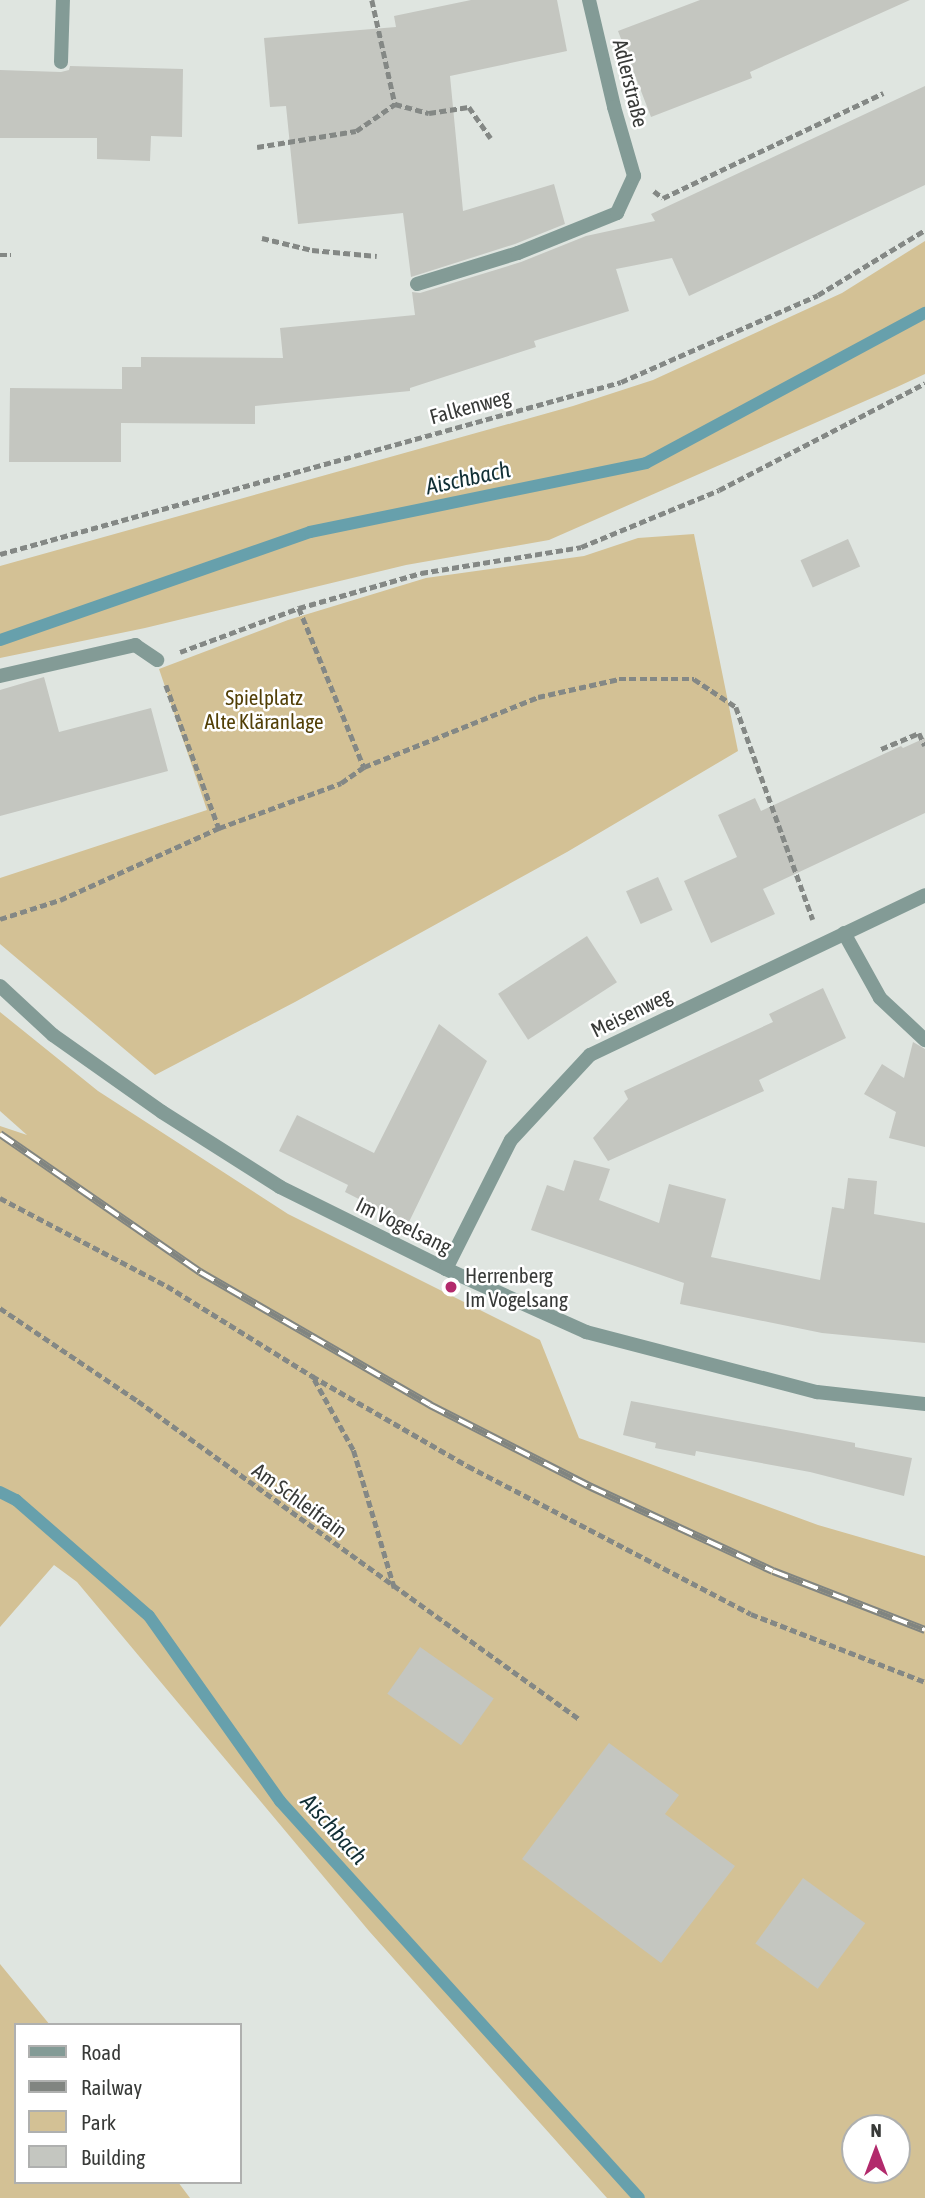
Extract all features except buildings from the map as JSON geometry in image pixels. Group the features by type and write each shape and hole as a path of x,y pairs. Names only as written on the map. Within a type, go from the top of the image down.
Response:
{"street":[{"path":"61,62 63,0"},
{"name":"Adlerstraße","path":"589,0 614,107 634,176"},
{"path":"417,284 518,253 617,213 634,176"},
{"path":"0,676 135,645 157,660"},
{"name":"Meisenweg","path":"446,1269 511,1140 590,1055 925,895"},
{"path":"844,933 880,998 925,1040"},
{"name":"Im Vogelsang","path":"0,986 53,1035 162,1112 280,1187 446,1269 586,1332 817,1392 925,1404"}],"path":[{"path":"372,0 395,104"},
{"path":"634,176 663,198 883,93"},
{"path":"257,148 356,131 395,104 429,113 469,107 491,138"},
{"name":"Falkenweg","path":"0,554 621,382 818,295 925,230"},
{"path":"262,238 312,250 377,256"},
{"path":"0,255 11,255"},
{"path":"219,828 157,660 299,608 421,573 581,547 719,491 925,383"},
{"path":"299,608 364,767"},
{"path":"0,919 60,900 219,828 341,783 364,767 538,697 619,679 695,679 736,707 821,944"},
{"path":"881,749 919,733 925,746"},
{"path":"0,1198 167,1286 312,1376 468,1466 751,1614 925,1682"},
{"name":"Am Schleifrain","path":"0,1308 138,1401 579,1719"},
{"path":"312,1376 352,1450 394,1588"}],"green space":[{"path":"925,241 925,374 897,387 549,540 406,565 145,628 0,658 0,566 573,406 653,380 842,293"},
{"name":"Spielplatz Alte Kläranlage","path":"694,534 738,751 567,852 295,1002 155,1075 0,944 0,878 207,810 159,669 288,620 426,578 584,556 638,538"},
{"path":"0,1012 98,1091 288,1214 540,1340 579,1438 818,1525 925,1556 925,2198 607,2198 369,1931 77,1582 54,1565 0,1627 0,1126 27,1135 0,1111"},
{"path":"0,1964 48,2023 14,2023 14,2184 180,2184 190,2198 0,2198"}],"waterway":[{"name":"Aischbach","path":"0,640 310,532 646,463 925,313"},
{"name":"Aischbach","path":"0,1492 16,1500 149,1616 280,1801 639,2198"}],"railway":[{"path":"0,1134 200,1272 430,1405 591,1487 773,1571 925,1630"}],"place":[{"name":"Herrenberg Im Vogelsang","path":"451,1287"}]}
